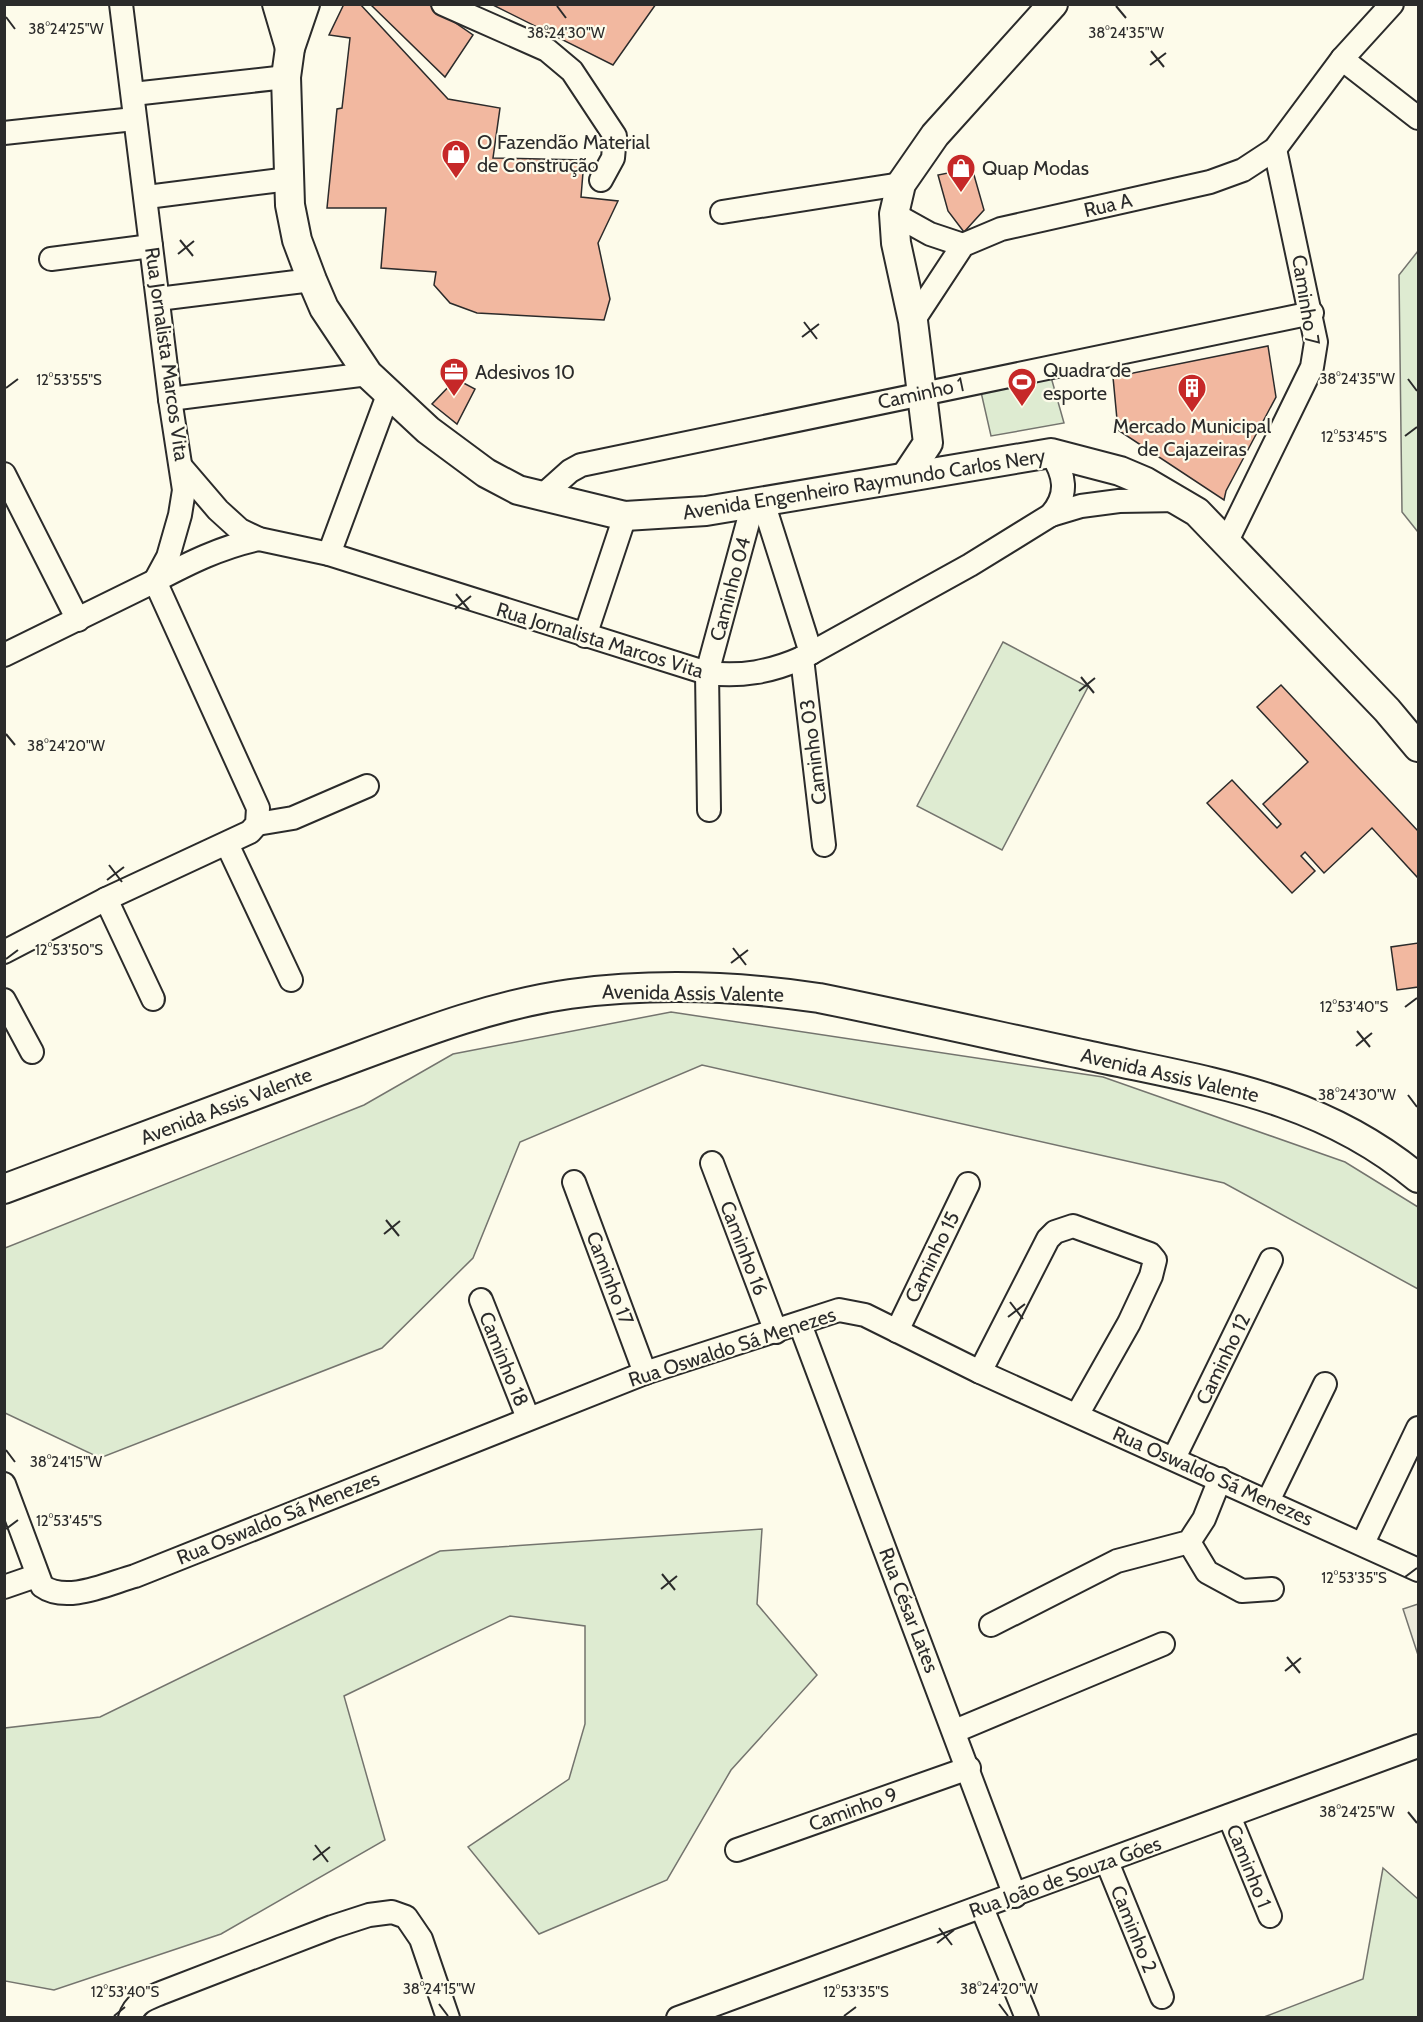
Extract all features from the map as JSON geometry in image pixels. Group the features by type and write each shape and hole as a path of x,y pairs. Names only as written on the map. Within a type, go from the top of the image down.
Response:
{"main road":[{"path":"277,4 290,48"},
{"path":"290,48 306,4"},
{"path":"906,476 928,443 913,321 896,243 894,214 902,184 935,135 1053,4"},
{"name":"Avenida Engenheiro Raymundo Carlos Nery","path":"290,48 286,77 289,179 297,240 324,308 368,374 428,430 486,473 518,490 625,516 706,511 1051,453 1120,471 1181,501 1197,512 1388,710 1419,747"},
{"path":"928,443 954,468"},
{"name":"Avenida Assis Valente","path":"4,1189 430,1030 525,1002 570,994 627,988 765,990 819,998 1205,1081 1282,1101 1328,1119 1384,1150 1419,1178"}],"street":[{"name":"Rua Jornalista Marcos Vita","path":"122,4 134,119 147,197 170,399 182,468 218,510 240,530 259,539 330,554 707,673 733,676 754,674 807,656 970,565 1051,515 1081,506 1112,502 1181,501"},
{"path":"443,4 547,50 572,71 615,136 613,158 601,180"},
{"name":"Rua A","path":"963,245 1001,229 1210,182 1243,170 1275,149 1342,59 1392,4"},
{"path":"1342,59 1419,118"},
{"path":"133,94 286,77"},
{"path":"4,133 134,119"},
{"name":"Caminho 7","path":"1227,541 1312,367 1316,342 1312,313 1275,149"},
{"path":"147,197 289,179"},
{"path":"722,212 902,184"},
{"path":"894,214 930,234 963,245 913,321"},
{"path":"51,259 151,246"},
{"path":"158,299 312,280"},
{"name":"Caminho 1","path":"541,497 565,475 581,465 1312,313"},
{"path":"170,399 368,374"},
{"path":"330,554 388,394"},
{"path":"1051,453 1062,472 1064,487 1061,501 1051,515"},
{"path":"155,581 168,557 180,515 184,490 182,468"},
{"path":"4,474 78,620"},
{"name":"Caminho 03","path":"758,503 807,656 824,845"},
{"name":"Caminho 04","path":"709,810 707,673 758,503"},
{"path":"585,636 625,516"},
{"path":"4,655 214,552 259,539"},
{"path":"155,581 258,808 257,824"},
{"path":"4,952 106,899 227,844 250,831 257,824 293,818 367,786"},
{"path":"227,844 291,980"},
{"path":"106,899 153,999"},
{"path":"4,1000 32,1052"},
{"name":"Caminho 16","path":"712,1163 776,1332"},
{"name":"Caminho 17","path":"574,1182 645,1373"},
{"name":"Caminho 15","path":"897,1331 968,1184"},
{"path":"980,1372 1048,1239 1055,1232 1073,1226 1150,1254 1155,1260 1155,1267 1129,1323 1077,1415"},
{"name":"Caminho 12","path":"1174,1458 1271,1260"},
{"name":"Caminho 18","path":"481,1300 528,1418"},
{"name":"Rua Oswaldo Sá Menezes","path":"36,1576 42,1586 50,1592 68,1593 89,1590 135,1576 645,1373 839,1310 865,1316 980,1372 1419,1570"},
{"name":"Rua César Lates","path":"800,1324 969,1768 1015,1896"},
{"path":"1268,1502 1325,1384"},
{"path":"1363,1543 1419,1428"},
{"path":"991,1625 1117,1561 1189,1542 1204,1519 1220,1479"},
{"path":"4,1485 36,1576 4,1587"},
{"path":"1189,1542 1206,1572 1242,1591 1272,1589"},
{"path":"954,1731 1163,1644"},
{"name":"Rua João de Souza Góes","path":"678,2018 1419,1746"},
{"name":"Caminho 9","path":"737,1850 969,1768"},
{"name":"Caminho 1","path":"1229,1816 1270,1916"},
{"name":"Caminho 2","path":"1107,1862 1162,1997"},
{"path":"982,1908 1028,2018"},
{"path":"130,2018 133,2009 140,2002 169,1990 332,1927 369,1915 392,1912 406,1917 421,1939 448,2018"}],"green space":[{"path":"1418,251 1418,532 1402,512 1399,275"},
{"name":"Quadra de esporte","path":"1051,377 1064,423 991,436 981,392"},
{"path":"1003,642 1088,687 1002,850 917,806"},
{"path":"671,1012 1103,1077 1345,1162 1418,1207 1418,1289 1224,1183 702,1065 520,1142 473,1258 382,1348 100,1458 5,1413 5,1248 364,1105 453,1054"},
{"path":"762,1529 757,1604 817,1675 731,1770 667,1880 539,1934 468,1847 569,1779 585,1724 585,1626 510,1616 344,1696 385,1840 221,1934 54,1990 5,1981 5,1728 100,1717 440,1551"},
{"path":"1383,1868 1418,1899 1418,2017 1264,2017 1363,1979"}],"shaded area":[{"path":"1418,1604 1418,1655 1403,1609"}],"building":[{"name":"O Fazendão Material de Construção","path":"344,4 360,4 448,99 500,108 493,158 584,160 581,197 618,201 598,243 610,299 604,320 477,313 450,303 434,285 436,272 381,268 386,208 327,208 337,109 342,108 350,38 329,35"},
{"path":"370,4 428,4 473,35 445,77"},
{"path":"491,4 656,4 613,65"},
{"name":"Quap Modas","path":"972,168 984,210 964,232 948,211 938,175"},
{"name":"Mercado Municipal de Cajazeiras","path":"1268,346 1276,397 1226,491 1224,500 1118,430 1113,377"},
{"path":"456,379 475,389 457,424 432,404"},
{"path":"1281,685 1418,831 1418,878 1372,828 1324,873 1305,852 1301,856 1315,871 1292,893 1207,803 1232,780 1277,828 1281,824 1263,804 1308,762 1257,707"},
{"path":"1418,943 1418,987 1397,990 1391,947"}],"place":[{"name":"O Fazendão Material de Construção","path":"456,180"},
{"name":"Quap Modas","path":"961,194"},
{"name":"Adesivos 10","path":"454,398"},
{"name":"Quadra de esporte","path":"1022,408"},
{"name":"Mercado Municipal de Cajazeiras","path":"1192,414"}]}
